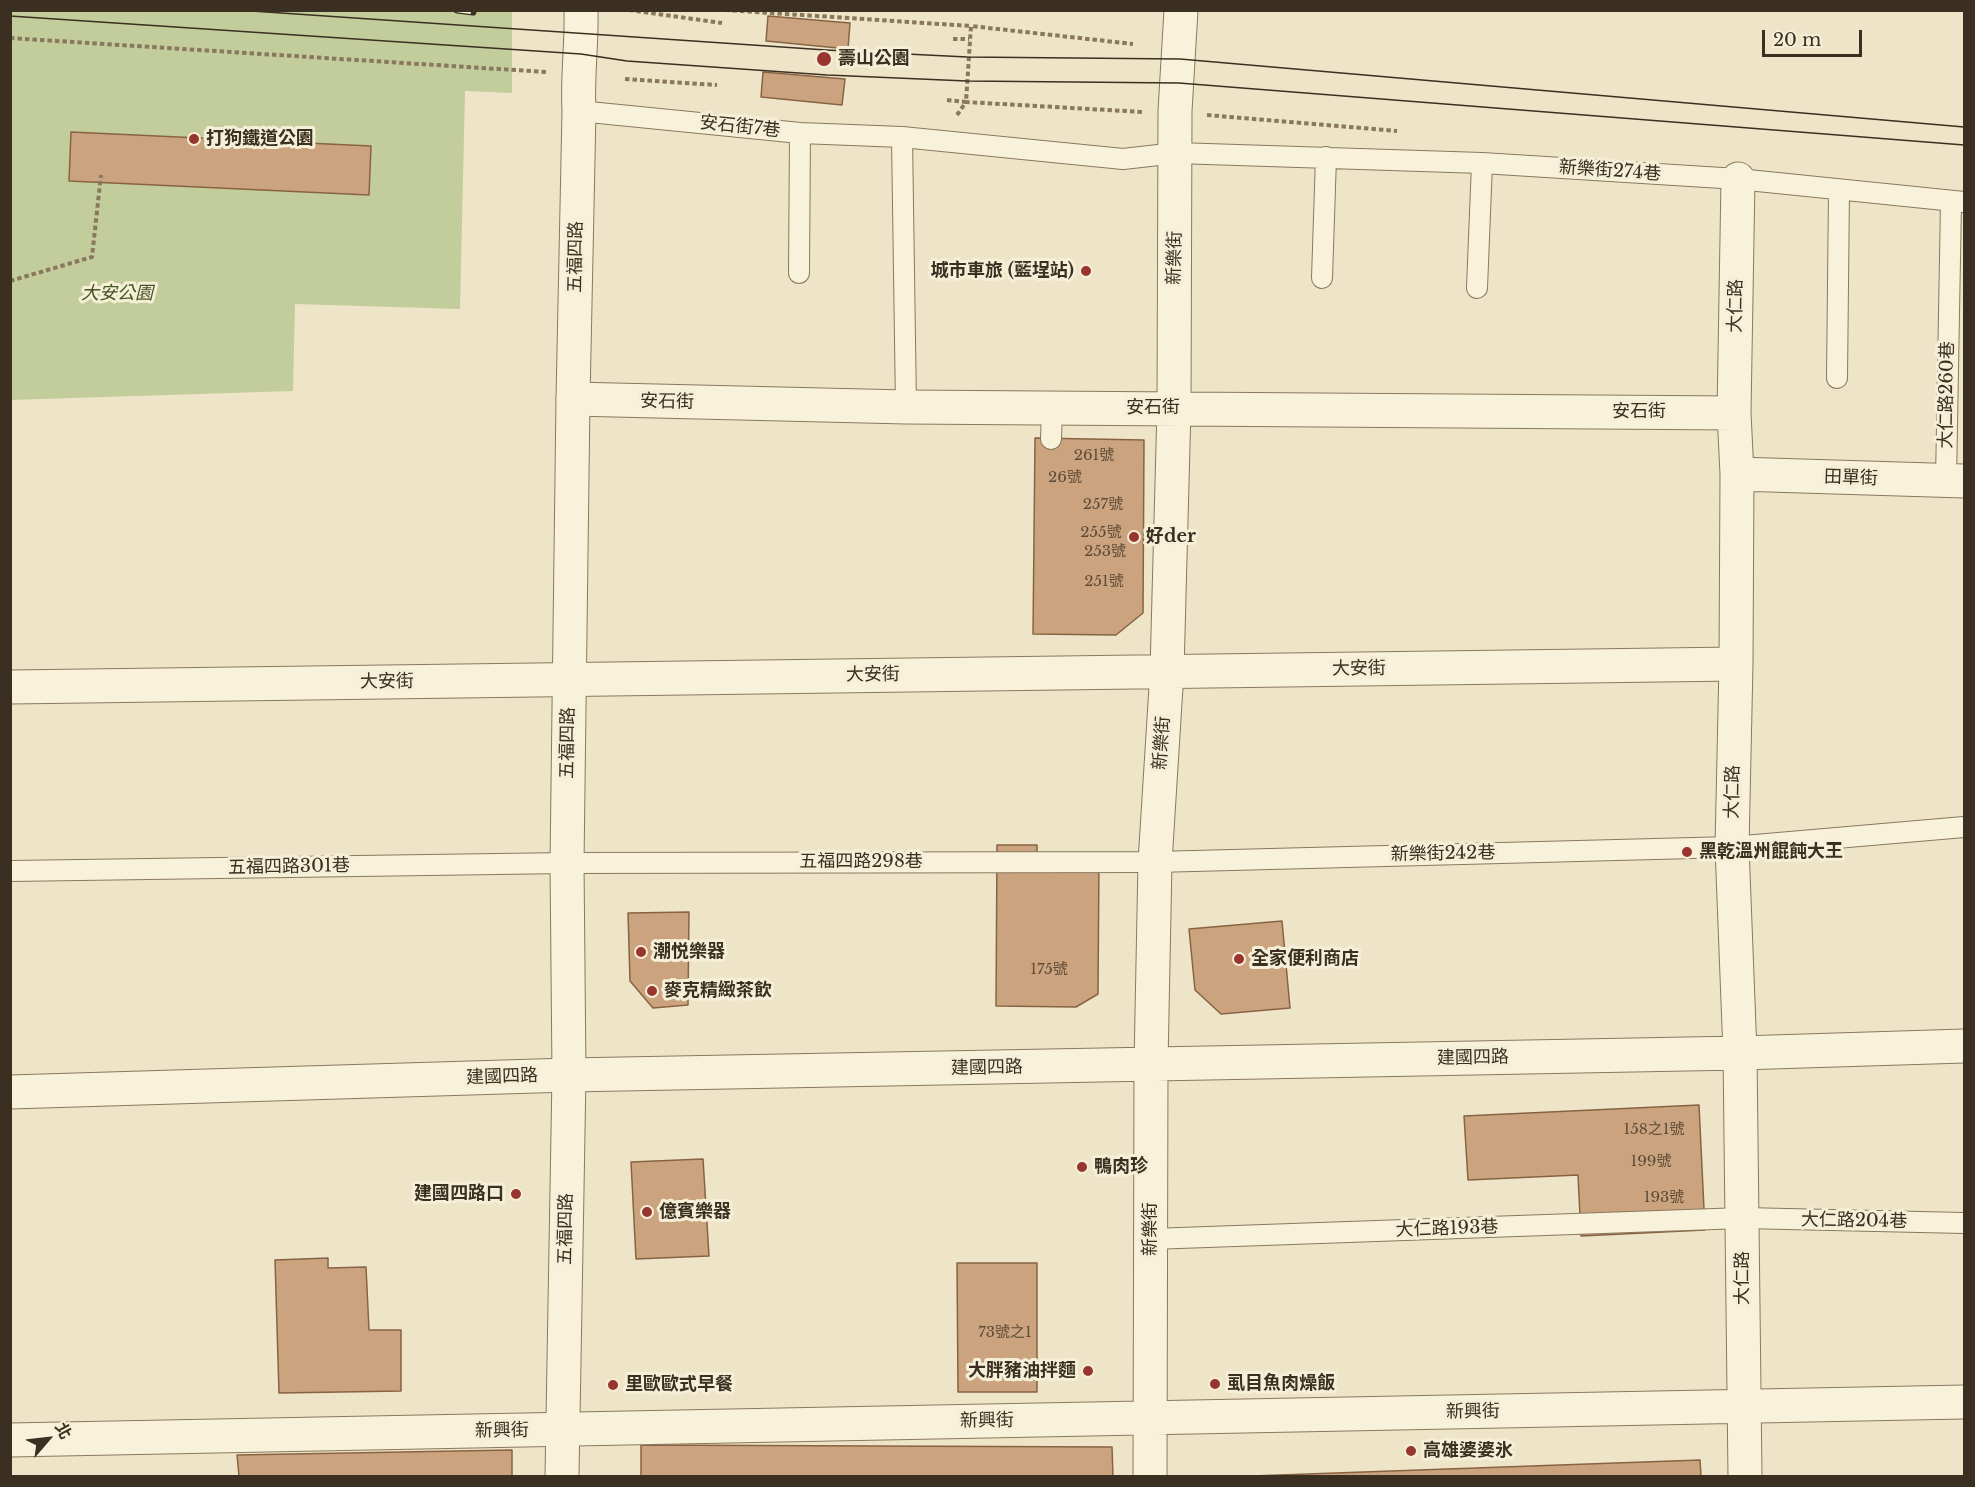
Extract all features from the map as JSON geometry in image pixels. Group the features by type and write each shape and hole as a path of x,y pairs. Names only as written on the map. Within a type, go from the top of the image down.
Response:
{"street":[{"name":"五福四路","path":"562,1476 569,1075 567,863 569,680 579,111 577,75 581,10"},
{"name":"新樂街","path":"1150,1476 1151,1064 1155,862 1167,671 1174,408 1175,111 1181,10"},
{"name":"大仁路","path":"1738,179 1734,413 1737,474 1736,664 1732,847 1740,1053 1745,1476"},
{"name":"安石街","path":"573,399 906,407 1052,423 1174,408 1734,413"},
{"name":"田單街","path":"1737,474 1955,481"},
{"name":"大安街","path":"10,687 1736,664"},
{"name":"建國四路","path":"10,1092 569,1075 1740,1053 1965,1046"},
{"name":"新興街","path":"10,1440 1965,1402"}],"lane":[{"name":"安石街7巷","path":"579,111 800,133 902,137 1123,159 1176,153"},
{"path":"799,273 800,133"},
{"path":"902,137 906,407"},
{"name":"新樂街274巷","path":"1176,153 1482,163 1738,179"},
{"path":"1322,278 1326,157"},
{"path":"1477,288 1482,163"},
{"name":"大仁路260巷","path":"1738,179 1958,202 1955,481"},
{"path":"1837,378 1839,191"},
{"name":"新樂街242巷","path":"1155,862 1732,847 1965,827"},
{"name":"五福四路298巷","path":"567,863 1155,862"},
{"name":"五福四路301巷","path":"10,871 567,863"},
{"name":"大仁路204巷","path":"1743,1218 1965,1223"},
{"name":"大仁路193巷","path":"1151,1239 1743,1218"}],"path":[{"path":"629,10 722,23"},
{"path":"725,10 971,26 1133,44"},
{"path":"947,100 966,102 971,26"},
{"path":"10,38 577,75"},
{"path":"953,39 969,39"},
{"path":"625,79 717,85"},
{"path":"10,281 92,256 101,175"}],"green space":[{"name":"大安公園","path":"10,11 512,11 512,93 465,91 460,309 295,304 293,391 11,400"}],"building":[{"name":"壽山公園","path":"768,16 850,23 848,49 766,41"},
{"name":"壽山公園","path":"763,72 845,79 842,105 761,97"},
{"path":"71,132 371,146 369,195 69,181"},
{"path":"1035,438 1144,440 1143,613 1116,635 1033,634"},
{"path":"997,845 1037,845 1037,859 1099,859 1098,994 1076,1007 996,1006"},
{"path":"689,912 688,1005 653,1008 630,981 628,913"},
{"name":"全家便利商店","path":"1282,921 1290,1008 1221,1014 1195,990 1189,929"},
{"path":"1699,1105 1705,1230 1581,1236 1578,1175 1468,1180 1464,1116"},
{"path":"703,1159 709,1256 636,1259 631,1162"},
{"path":"328,1258 328,1268 366,1267 369,1330 401,1330 401,1391 279,1393 275,1260"},
{"path":"957,1263 1037,1263 1037,1392 958,1392"},
{"path":"641,1445 1112,1447 1113,1476 641,1476"},
{"path":"512,1450 512,1476 239,1476 237,1455"},
{"path":"1700,1460 1701,1476 1251,1476"}],"tram line":[{"path":"237,10 826,50 967,57 1180,59 1964,127"},
{"path":"10,16 581,54 627,61 827,75 967,81 1179,83 1964,145"}],"railway":[{"path":"457,10 473,12"}],"place":[{"name":"壽山公園","path":"824,59"},
{"name":"打狗鐵道公園","path":"194,139"},
{"name":"城市車旅 (藍埕站)","path":"1086,271"},
{"name":"好der","path":"1134,537"},
{"name":"黑乾溫州餛飩大王","path":"1687,852"},
{"name":"潮悦樂器","path":"641,952"},
{"name":"全家便利商店","path":"1239,959"},
{"name":"麥克精緻茶飲","path":"652,991"},
{"name":"鴨肉珍","path":"1082,1167"},
{"name":"建國四路口","path":"516,1194"},
{"name":"億賓樂器","path":"647,1212"},
{"name":"大胖豬油拌麵","path":"1088,1371"},
{"name":"虱目魚肉燥飯","path":"1215,1384"},
{"name":"里歐歐式早餐","path":"613,1385"},
{"name":"高雄婆婆氷","path":"1411,1451"}]}
